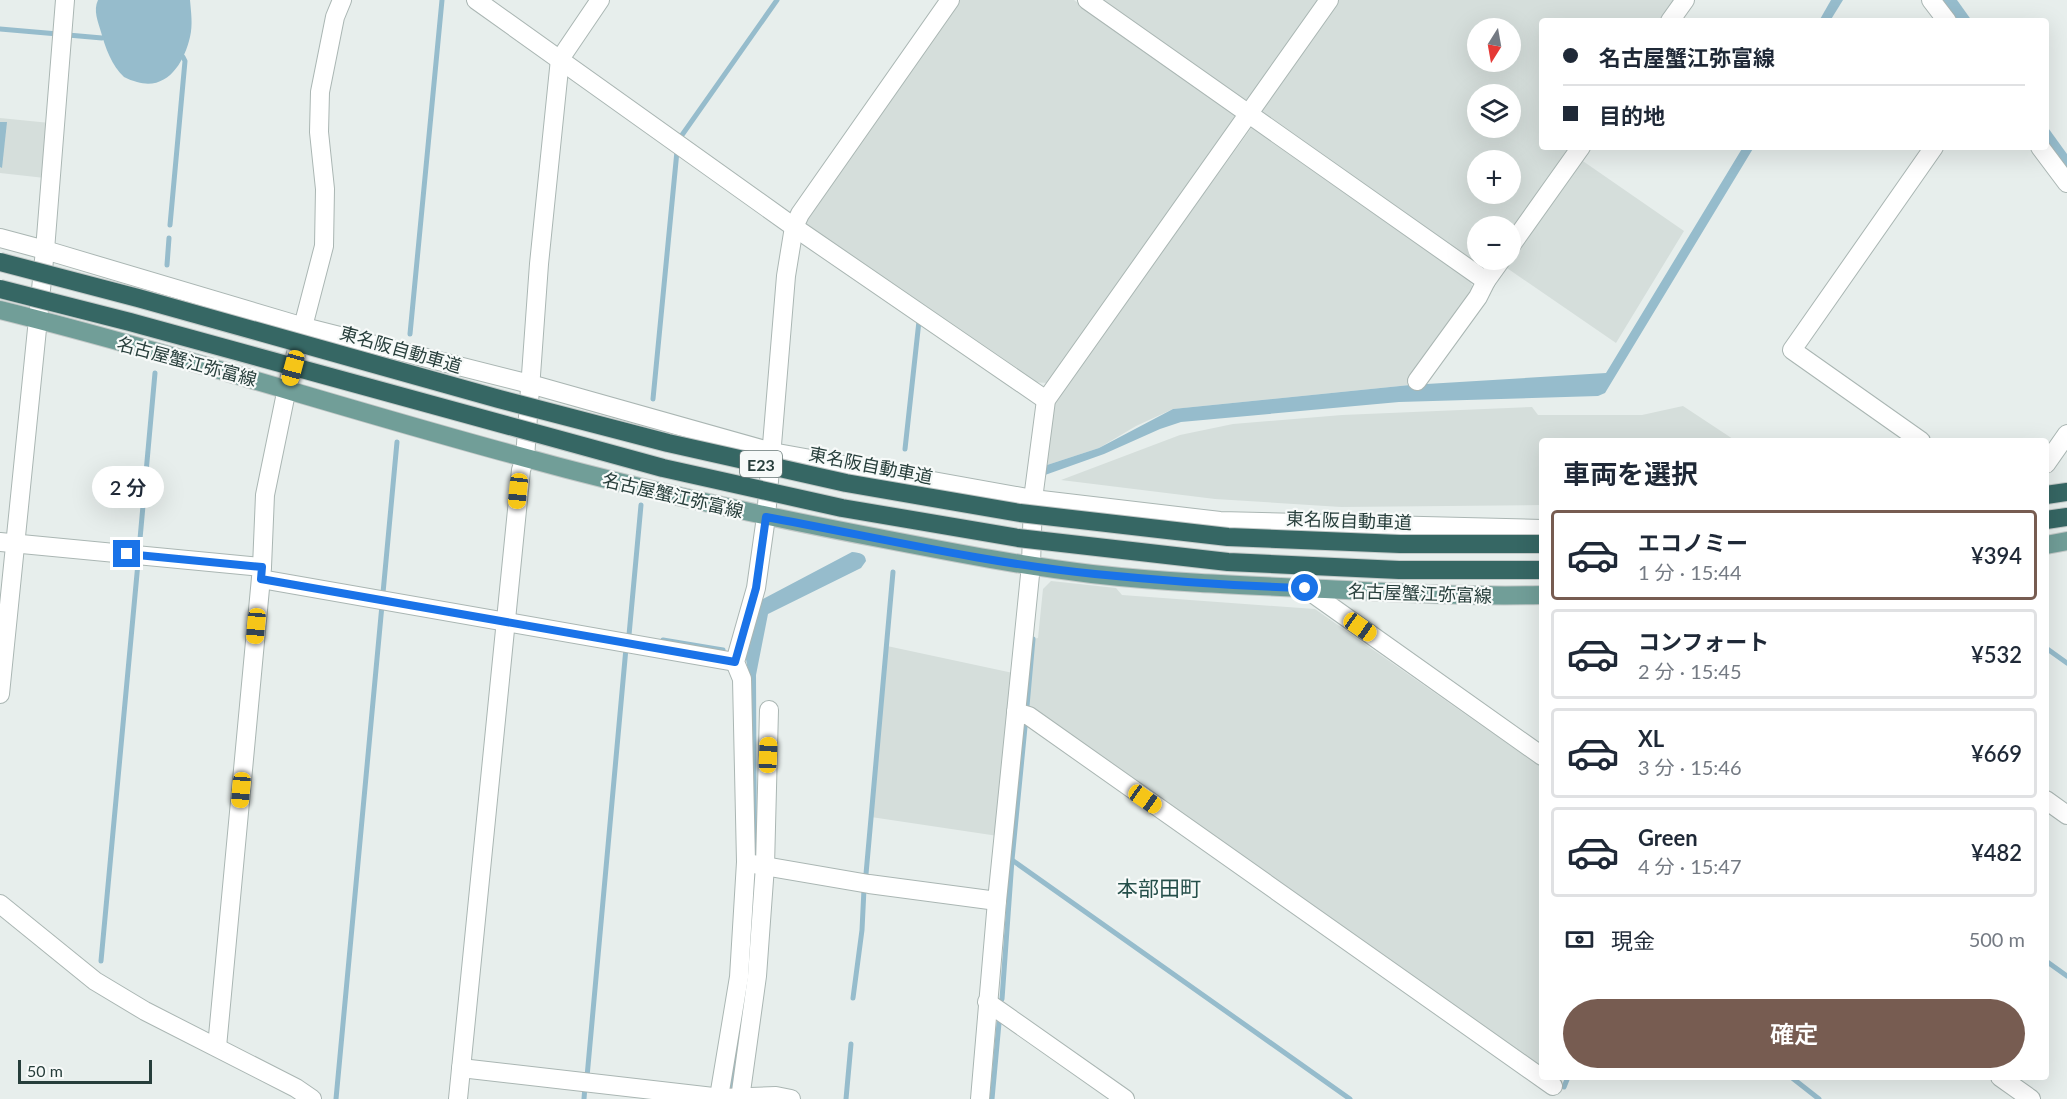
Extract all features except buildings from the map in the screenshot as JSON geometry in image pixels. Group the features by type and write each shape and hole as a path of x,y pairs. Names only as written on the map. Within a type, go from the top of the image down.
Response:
{"highway":[{"name":"東名阪自動車道","path":"0,262 138,298 499,399 657,440 846,483 1020,513 1228,537 1400,544 1539,544"},
{"name":"E23","path":"0,289 130,322 652,465 842,508 1018,538 1228,562 1399,570 1539,570"},
{"path":"2049,495 2067,492"},
{"path":"2049,520 2067,517"}],"main road":[{"name":"名古屋蟹江弥富線","path":"0,310 287,388 525,458 766,517 1031,565 1094,574 1223,585 1404,594 1539,595"},
{"path":"2049,544 2067,541"}],"street":[{"path":"0,694 7,543 45,250 66,0"},
{"path":"217,1047 261,573 265,495 287,388 324,246 325,189 319,132 321,93 335,17 342,0"},
{"path":"476,0 794,227 1046,400"},
{"path":"458,1099 521,470 525,458 538,264 560,59 600,0"},
{"path":"755,864 742,679 735,662 756,588 766,517 786,276 794,227 800,214 950,0"},
{"path":"1087,0 1486,281"},
{"path":"980,1099 987,1002 1031,565 1033,499 1046,400 1329,0"},
{"path":"1672,18 1685,0"},
{"path":"1931,0 1945,18"},
{"path":"1521,232 1579,150"},
{"path":"1917,438 1792,350 1932,150"},
{"path":"2042,150 2067,183"},
{"path":"0,238 303,327 530,384 772,452 1033,499 1220,521 1539,529"},
{"path":"1417,381 1478,297 1494,270"},
{"path":"2049,460 2067,434"},
{"path":"7,543 261,573 506,622 735,662"},
{"path":"1305,588 1539,754"},
{"path":"729,1098 739,977 755,864 769,710"},
{"path":"1016,712 1029,716 1539,1079"},
{"path":"2049,802 2067,815"},
{"path":"755,864 869,884 997,901"},
{"path":"0,903 95,981 145,1011 217,1047 293,1093 312,1099"},
{"path":"987,1002 1125,1099"},
{"path":"462,1068 729,1098 776,1096 791,1099"},
{"path":"1541,1080 1555,1090"},
{"path":"2004,1080 2031,1099"}],"shaded area":[{"path":"956,0 1074,0 1233,112 1235,119 1049,383 1029,382 804,225 804,214"},
{"path":"1097,0 1319,0 1250,98 1241,101"},
{"path":"1339,0 1677,0 1664,18 1539,18 1539,150 1572,150 1521,223 1521,216 1467,216 1467,260 1265,119 1261,107"},
{"path":"0,118 50,123 45,178 0,173"},
{"path":"1252,127 1471,281 1474,295 1410,385 1173,409 1136,426 1099,448 1044,466 1053,403"},
{"path":"1577,157 1684,231 1616,343 1510,270 1521,270 1521,241"},
{"path":"1683,406 1731,438 1539,438 1539,505 1341,507 1215,499 1061,480 1180,435 1233,424 1342,415 1532,407 1538,415 1642,415"},
{"path":"1051,581 1116,588 1122,595 1315,609 1539,766 1539,1070 1027,706 1033,639 1038,638 1043,589"},
{"path":"887,646 1013,673 998,836 871,817"}],"water":[{"path":"98,0 190,0 192,23 190,37 179,65 173,73 165,79 148,84 124,77 113,62 105,44 96,16"},
{"path":"1831,0 1843,0 1832,18 1821,18"},
{"path":"1939,0 1957,0 1970,18 1952,18"},
{"path":"0,122 7,122 2,168 0,167"},
{"path":"2049,129 2067,154 2067,174 2049,149"},
{"path":"1741,150 1752,150 1605,393 1598,396 1399,402 1181,422 1104,454 1045,475 1044,466 1099,448 1173,409 1410,385 1606,373"},
{"path":"852,552 865,556 866,561 861,568 768,614 756,675 757,868 748,986 731,1099 725,1099 750,684 745,653 759,601"}],"waterway":[{"path":"410,334 442,0"},
{"path":"682,135 777,0"},
{"path":"0,29 58,34"},
{"path":"68,35 102,38"},
{"path":"170,225 185,61 183,57"},
{"path":"653,399 677,151"},
{"path":"167,265 169,238"},
{"path":"905,449 919,321"},
{"path":"139,550 155,373"},
{"path":"383,593 397,442"},
{"path":"629,635 641,505"},
{"path":"101,961 138,563"},
{"path":"866,874 893,572"},
{"path":"336,1099 382,605"},
{"path":"1027,706 1033,639"},
{"path":"663,640 723,650"},
{"path":"587,1077 626,648"},
{"path":"2049,650 2067,663"},
{"path":"1002,999 1025,727"},
{"path":"1012,860 1350,1099"},
{"path":"853,998 862,930 864,889"},
{"path":"2049,963 2067,976"},
{"path":"992,1099 999,1023"},
{"path":"846,1099 851,1044"},
{"path":"1564,1087 1567,1080"},
{"path":"1795,1080 1819,1099"},
{"path":"584,1099 585,1086"}],"district":[{"name":"本部田町","path":"1159,887"}],"route":[{"path":"127,554 262,567 261,579 735,662 756,588 766,517 914,545 1094,574 1223,585 1305,588"}]}
